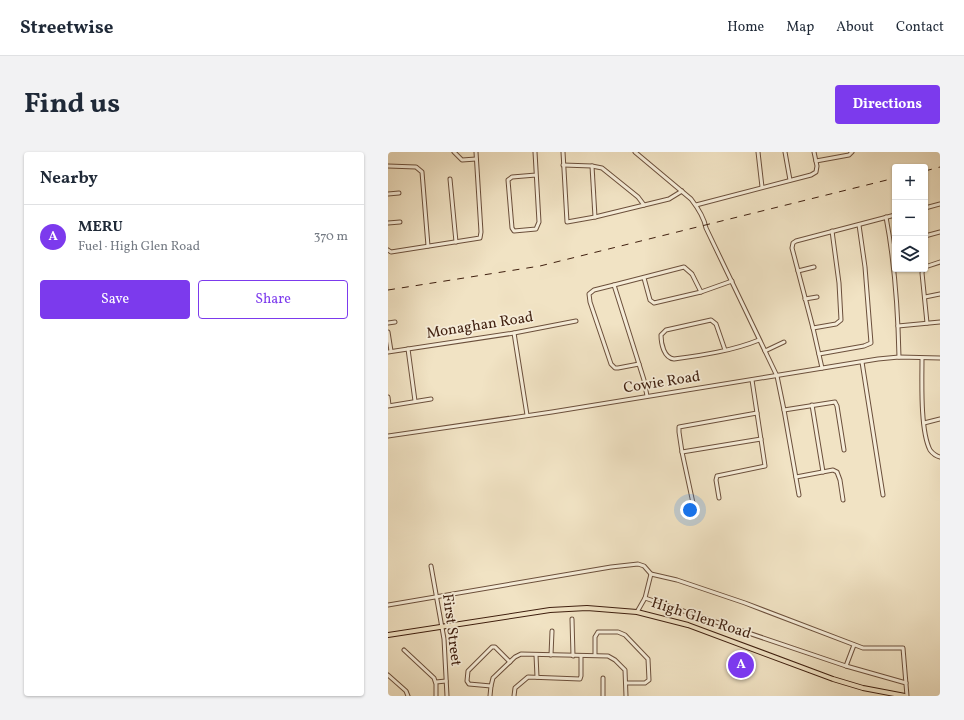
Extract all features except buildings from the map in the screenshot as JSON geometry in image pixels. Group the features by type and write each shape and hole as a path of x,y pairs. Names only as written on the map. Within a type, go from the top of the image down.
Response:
{"main road":[{"name":"High Glen Road","path":"388,635 534,612 570,608 600,608 637,612 688,624 833,679 870,690 906,696"}],"street":[{"path":"454,152 462,160 476,158"},
{"path":"388,250 391,252 480,238 476,152"},
{"path":"535,152 536,175 538,226 536,229 514,231 512,228 508,180 512,177 536,175"},
{"path":"563,152 567,222 595,217 669,199 682,191"},
{"path":"635,152 682,191 696,205 777,376 799,495"},
{"path":"758,152 762,187"},
{"path":"786,152 790,180"},
{"path":"696,205 811,175 816,172 814,152"},
{"path":"816,162 849,155 852,152"},
{"path":"563,164 602,168 638,198 644,205"},
{"path":"388,166 416,167 422,172 428,246"},
{"path":"592,166 595,217"},
{"path":"450,179 456,242"},
{"path":"388,194 399,193"},
{"path":"928,207 940,204"},
{"path":"822,368 792,248 794,243 796,241 832,231 892,216"},
{"path":"886,218 892,240"},
{"path":"388,223 400,222"},
{"path":"819,354 864,346 871,342 865,267 859,225"},
{"path":"813,328 836,324 841,320 840,298 832,231"},
{"path":"928,235 940,232"},
{"path":"928,266 940,262"},
{"path":"639,364 615,368 611,364 590,302 589,294 592,291 684,267 692,274 701,292"},
{"path":"798,271 814,267"},
{"path":"895,272 898,357"},
{"path":"922,272 927,323"},
{"path":"644,278 650,300 654,303 701,292 732,281"},
{"path":"614,285 639,364 647,396"},
{"path":"925,297 940,294"},
{"path":"805,299 817,297"},
{"path":"725,350 716,324 711,320 666,330 660,335 666,355 671,358 725,350 744,346 759,340"},
{"name":"Monaghan Road","path":"389,351 576,321"},
{"path":"388,323 395,322"},
{"path":"898,326 940,322"},
{"path":"388,332 389,351"},
{"path":"514,332 527,415"},
{"path":"765,351 784,342"},
{"path":"408,349 415,401"},
{"name":"Cowie Road","path":"388,436 862,362 898,357 922,359 940,358"},
{"path":"922,359 922,402 927,440 930,450 936,456 940,457"},
{"path":"862,362 883,495"},
{"path":"719,498 716,480 717,476 765,466 752,380"},
{"path":"388,396 389,406 431,399"},
{"path":"784,410 835,402 837,406 844,450"},
{"path":"812,405 823,472"},
{"path":"693,503 682,452 679,427 757,413"},
{"path":"924,423 940,420"},
{"path":"682,452 761,438"},
{"path":"796,476 833,470 837,472 840,480 843,500"},
{"path":"388,605 611,567 638,564 644,566 651,574 677,580 745,603 862,648 903,648 906,696"},
{"name":"First Street","path":"431,566 444,639 446,696"},
{"path":"637,612 645,598 651,574"},
{"path":"645,598 846,666 906,683"},
{"path":"572,618 572,656"},
{"path":"551,655 552,631"},
{"path":"595,655 595,637 598,632 618,632 625,635 647,657 649,664 649,680 645,683 626,683"},
{"path":"846,666 854,645"},
{"path":"491,686 469,684 467,681 469,669 492,647 495,647 510,662"},
{"path":"404,650 430,674 436,682 436,696"},
{"path":"490,696 493,678 519,655 595,655 608,656 615,660 625,670 626,696"},
{"path":"536,655 537,677"},
{"path":"514,696 515,688 526,678 537,677 580,679 581,656"},
{"path":"388,675 406,691 408,696"},
{"path":"603,678 603,696"},
{"path":"436,682 446,681"}],"railway":[{"path":"928,170 940,167"},
{"path":"388,290 540,266 892,179"}],"place":[{"name":"MERU","path":"741,665"}]}
